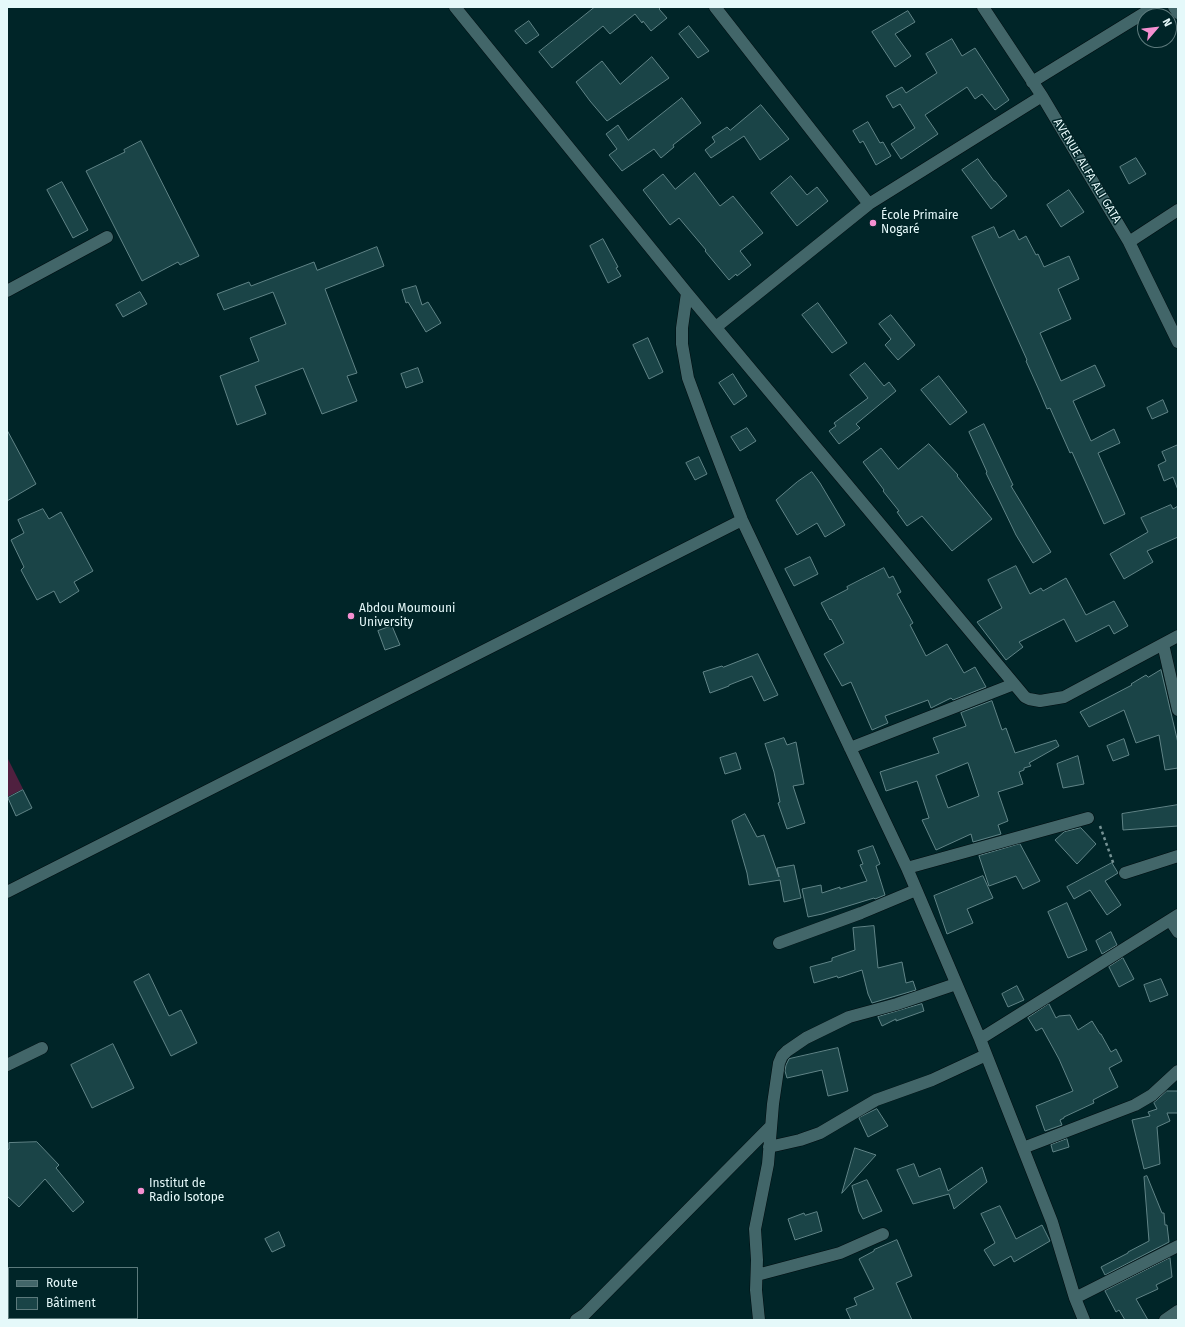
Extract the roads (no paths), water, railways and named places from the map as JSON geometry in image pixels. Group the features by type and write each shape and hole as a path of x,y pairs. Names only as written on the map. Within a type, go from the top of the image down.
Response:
{"street":[{"path":"455,7 687,293 1014,684 1030,699 1040,702 1064,697 1178,636"},
{"path":"715,7 868,204"},
{"name":"AVENUE ALFA ALI GATA","path":"983,7 1042,96 1129,242 1178,342"},
{"path":"1032,82 1154,7"},
{"path":"1174,7 1178,13"},
{"path":"716,327 868,204 1042,96"},
{"path":"1129,242 1178,210"},
{"path":"7,291 107,237"},
{"path":"687,293 683,316 682,336 688,378 742,520 907,868 980,1039 1052,1222 1075,1298 1084,1320"},
{"path":"7,892 742,520"},
{"path":"1163,644 1178,710"},
{"path":"850,748 1014,684"},
{"path":"907,868 1088,818"},
{"path":"1124,873 1178,856"},
{"path":"779,943 861,913 916,890"},
{"path":"980,1039 1174,918 1178,932"},
{"path":"758,1320 755,1229 767,1171 779,1063 782,1056 806,1038 849,1017 897,1004 956,984"},
{"path":"7,1066 42,1048"},
{"path":"769,1147 800,1140 820,1133 876,1100 932,1080 986,1055"},
{"path":"1023,1148 1135,1105 1157,1090 1178,1071"},
{"path":"576,1320 585,1314 771,1126"},
{"path":"757,1275 840,1253 883,1234"},
{"path":"1075,1298 1178,1246"},
{"path":"1164,1320 1178,1311"}],"place":[{"name":"École Primaire Nogaré","path":"873,223"},
{"name":"Abdou Moumouni University","path":"351,616"},
{"name":"Institut de Radio Isotope","path":"141,1191"}]}
